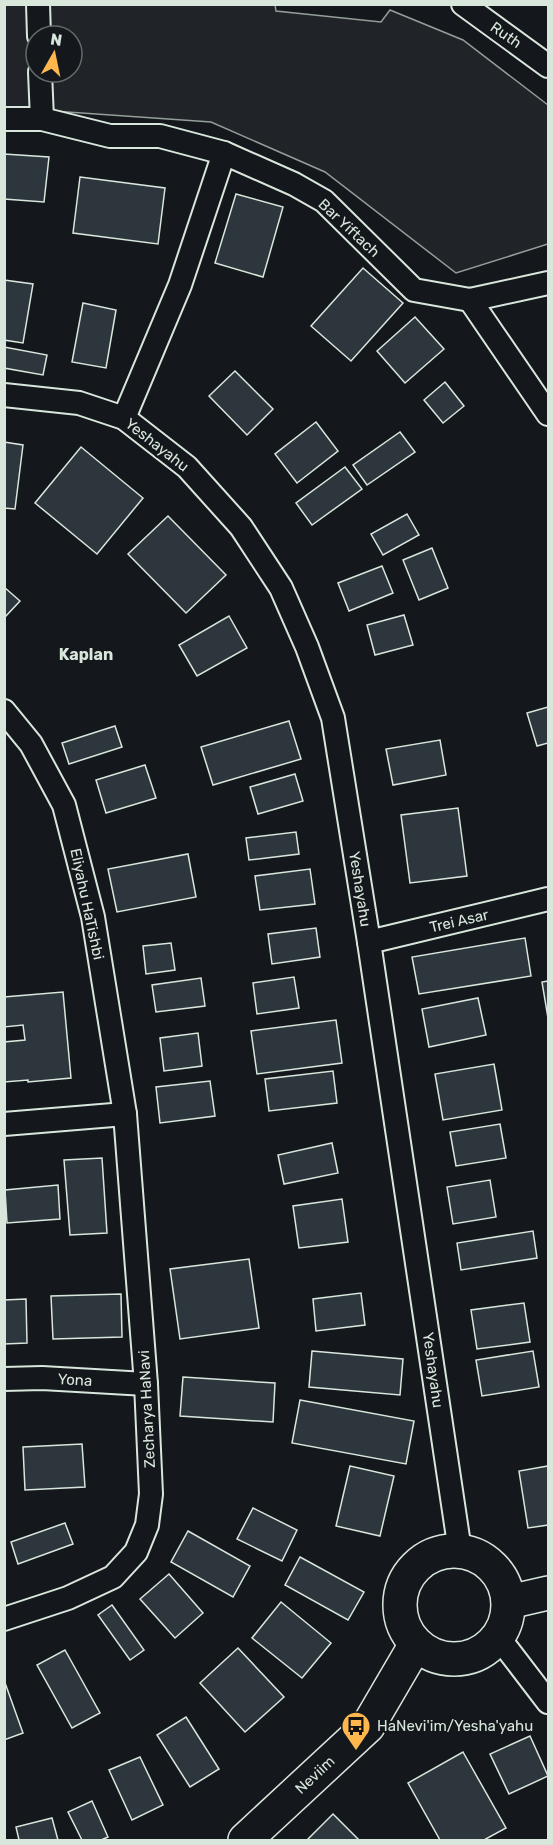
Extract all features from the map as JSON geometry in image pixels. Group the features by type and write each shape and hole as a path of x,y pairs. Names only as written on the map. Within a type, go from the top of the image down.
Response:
{"street":[{"path":"38,4 39,24"},
{"name":"Ruth","path":"463,4 549,66"},
{"path":"41,84 42,119"},
{"name":"Bar Yiftach","path":"4,118 42,119 110,136 160,136 224,153 294,184 324,201 414,290 470,300"},
{"path":"124,418 180,285 224,153"},
{"path":"549,283 470,300 549,414"},
{"name":"Yeshayahu","path":"4,394 79,403 124,418 188,467 241,527 281,588 308,646 333,718 369,942 459,1551"},
{"name":"Eliyahu HaTishbi","path":"4,711 31,744 64,805 93,917 125,1114"},
{"name":"Trei Asar","path":"369,942 549,899"},
{"path":"4,1124 125,1114"},
{"name":"Zecharya HaNavi","path":"4,1619 68,1598 113,1577 136,1552 147,1525 151,1494 146,1384 125,1114"},
{"name":"Yona","path":"4,1379 42,1378 146,1384"},
{"path":"459,1551 473,1554 490,1563 502,1578 509,1602 507,1620 499,1638 491,1646 474,1656 456,1660 437,1657 417,1644 403,1624 400,1605 401,1592 409,1575 422,1561 441,1552 459,1551"},
{"path":"509,1602 549,1593"},
{"path":"499,1638 549,1702"},
{"name":"Neviim","path":"245,1840 368,1726 417,1644"}],"shaded area":[{"path":"275,4 276,11 381,22 390,10 463,40 548,105 548,244 456,273 325,172 211,122 53,111 5,113 4,5"}],"building":[{"path":"4,154 49,157 44,202 4,199"},
{"path":"80,177 165,188 158,244 73,233"},
{"path":"236,194 283,207 263,277 215,263"},
{"path":"363,268 403,303 351,361 311,326"},
{"path":"4,280 33,284 23,343 4,340"},
{"path":"83,303 116,310 106,368 72,362"},
{"path":"415,317 444,349 405,383 377,351"},
{"path":"4,347 47,355 43,375 4,368"},
{"path":"235,371 273,409 247,435 209,396"},
{"path":"445,382 464,406 443,423 424,400"},
{"path":"316,422 338,451 297,483 275,454"},
{"path":"400,432 415,452 367,485 353,465"},
{"path":"4,442 23,445 15,509 4,508"},
{"path":"81,447 143,498 97,554 35,503"},
{"path":"345,467 362,489 312,525 296,503"},
{"path":"407,514 419,535 383,555 371,534"},
{"path":"168,516 226,575 186,613 128,554"},
{"path":"432,548 448,588 419,600 403,560"},
{"path":"382,566 393,593 349,611 338,583"},
{"path":"4,587 20,601 4,618"},
{"path":"404,615 413,645 375,655 367,625"},
{"path":"229,616 247,648 197,676 179,645"},
{"path":"548,707 548,743 537,746 527,713"},
{"path":"289,721 301,759 213,785 201,747"},
{"path":"115,726 122,747 69,764 62,743"},
{"path":"440,740 446,775 393,785 386,749"},
{"path":"145,765 156,798 106,813 96,780"},
{"path":"295,774 303,801 258,814 250,787"},
{"path":"458,808 467,876 410,883 401,815"},
{"path":"296,832 299,854 249,860 246,838"},
{"path":"188,854 196,897 117,912 108,869"},
{"path":"310,869 315,904 260,910 255,876"},
{"path":"316,928 320,957 272,964 268,934"},
{"path":"525,938 531,976 419,994 412,957"},
{"path":"171,943 175,970 146,974 143,946"},
{"path":"294,977 299,1008 257,1014 253,983"},
{"path":"201,978 205,1006 156,1012 152,985"},
{"path":"548,981 548,1018 542,982"},
{"path":"63,992 71,1078 4,1082 4,1042 25,1040 23,1025 4,1027 4,997"},
{"path":"478,998 486,1035 429,1047 422,1009"},
{"path":"336,1020 342,1063 257,1074 251,1031"},
{"path":"198,1033 202,1066 164,1071 160,1038"},
{"path":"494,1064 502,1110 443,1120 435,1074"},
{"path":"333,1071 337,1103 269,1111 265,1079"},
{"path":"210,1081 215,1116 160,1123 156,1087"},
{"path":"500,1124 506,1158 456,1166 450,1132"},
{"path":"332,1143 338,1173 284,1184 278,1155"},
{"path":"102,1158 107,1233 70,1235 64,1160"},
{"path":"490,1180 496,1217 453,1224 447,1187"},
{"path":"58,1185 60,1219 7,1223 5,1190"},
{"path":"342,1199 348,1242 299,1248 293,1206"},
{"path":"533,1231 537,1258 461,1270 457,1243"},
{"path":"249,1259 259,1328 180,1339 170,1269"},
{"path":"361,1293 365,1325 316,1331 313,1299"},
{"path":"121,1294 122,1337 53,1339 51,1296"},
{"path":"26,1299 27,1343 4,1344 4,1300"},
{"path":"524,1303 530,1342 477,1349 471,1310"},
{"path":"312,1351 403,1359 400,1395 309,1387"},
{"path":"533,1351 539,1387 482,1396 476,1360"},
{"path":"183,1377 275,1383 273,1422 180,1416"},
{"path":"300,1400 414,1421 406,1464 292,1443"},
{"path":"82,1444 85,1487 25,1490 23,1447"},
{"path":"350,1466 394,1476 380,1536 336,1526"},
{"path":"548,1466 548,1525 528,1528 519,1471"},
{"path":"253,1508 297,1530 282,1561 237,1539"},
{"path":"65,1523 73,1544 18,1564 11,1542"},
{"path":"188,1531 250,1566 233,1597 171,1562"},
{"path":"300,1557 364,1592 348,1620 285,1585"},
{"path":"169,1574 203,1613 175,1638 140,1599"},
{"path":"281,1602 331,1643 302,1678 252,1638"},
{"path":"112,1605 144,1650 130,1660 98,1615"},
{"path":"238,1648 284,1697 245,1732 200,1683"},
{"path":"65,1650 100,1713 72,1728 37,1665"},
{"path":"4,1680 23,1733 4,1740"},
{"path":"186,1717 219,1769 190,1787 157,1735"},
{"path":"530,1736 548,1776 509,1794 490,1754"},
{"path":"463,1752 506,1828 484,1840 440,1840 408,1783"},
{"path":"140,1757 163,1805 132,1820 109,1770"},
{"path":"92,1801 108,1837 101,1840 82,1840 68,1812"},
{"path":"333,1814 359,1840 307,1840"},
{"path":"52,1818 58,1840 19,1840 16,1827"}],"place":[{"name":"HaNevi'im/Yesha'yahu","path":"356,1752"}],"district":[{"name":"Kaplan","path":"86,654"}]}
